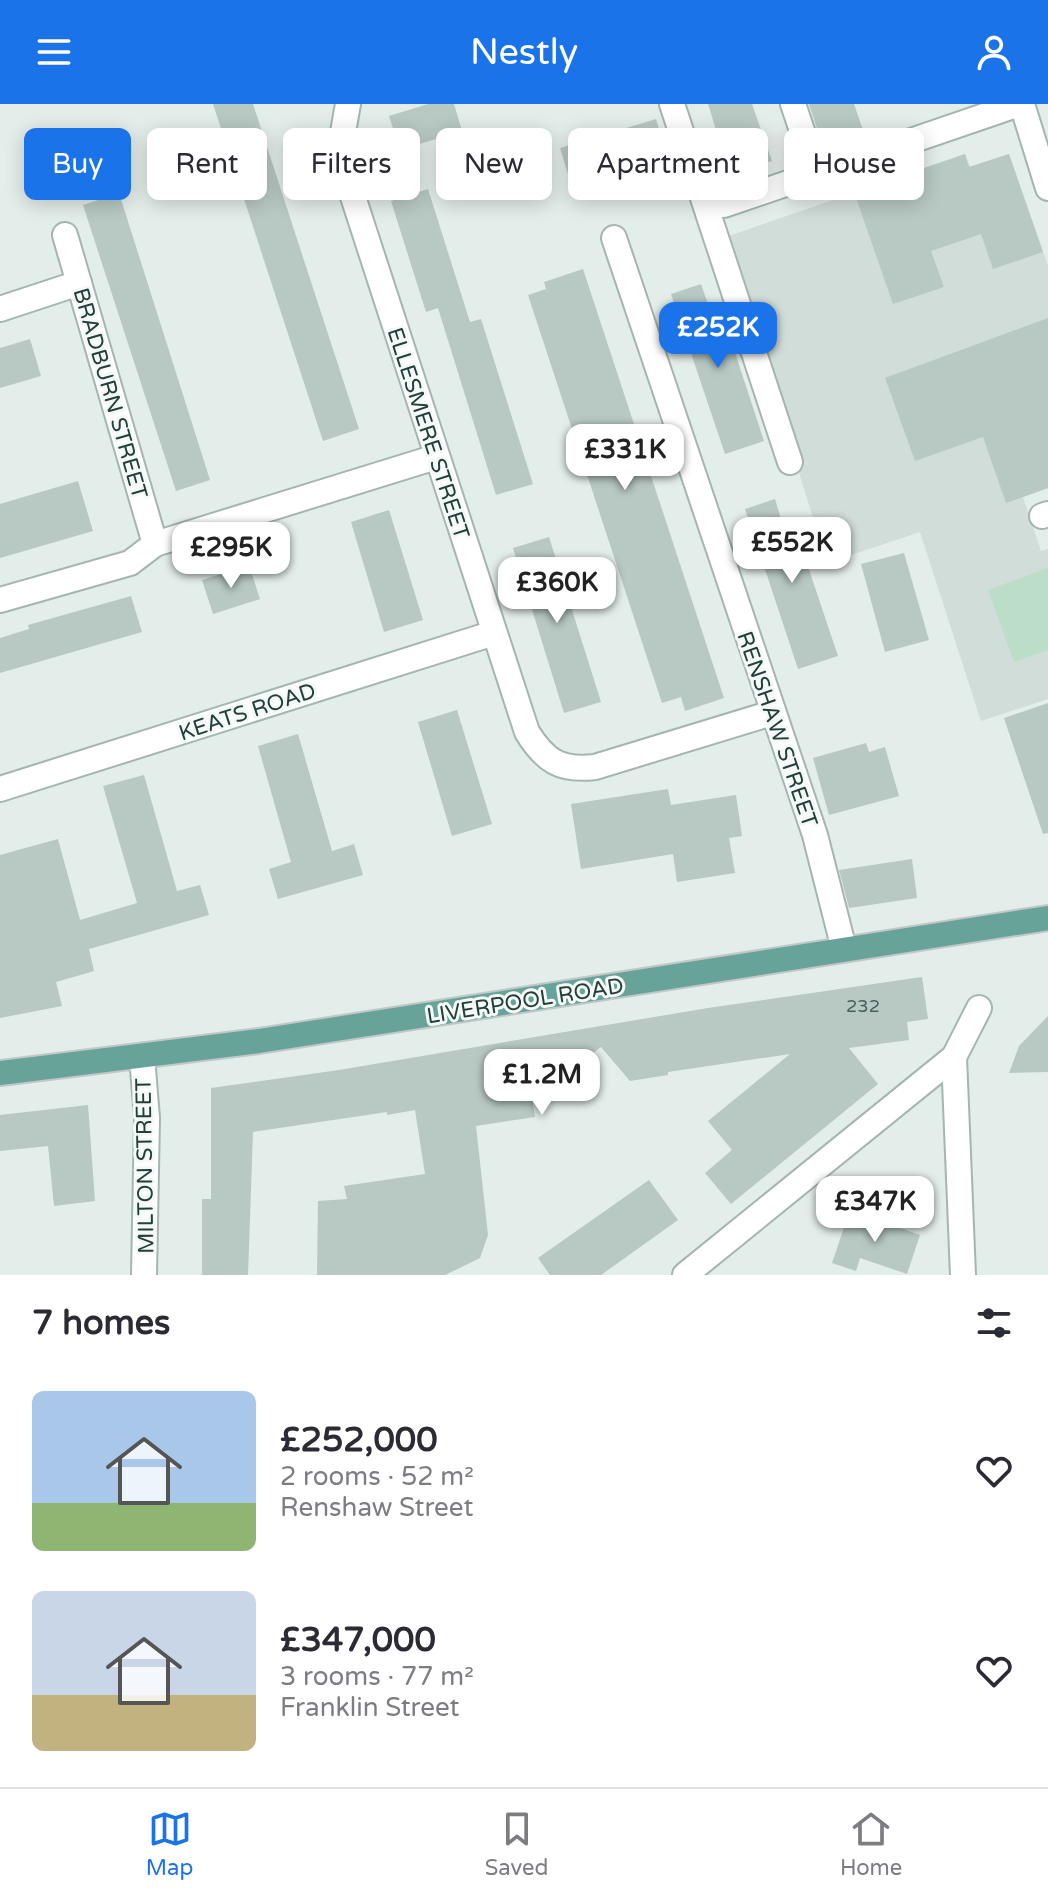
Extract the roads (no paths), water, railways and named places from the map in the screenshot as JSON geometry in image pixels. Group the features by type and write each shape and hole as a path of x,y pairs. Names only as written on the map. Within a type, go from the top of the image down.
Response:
{"main road":[{"name":"LIVERPOOL ROAD","path":"0,1073 142,1057 1048,918"}],"street":[{"name":"ELLESMERE STREET","path":"348,104 340,149 344,169 527,732 539,752 553,764 573,770 595,767 772,713"},
{"path":"672,104 790,462"},
{"path":"793,104 801,128"},
{"path":"924,136 1020,104 1048,188"},
{"path":"724,205 784,183"},
{"name":"BRADBURN STREET","path":"65,235 155,544"},
{"name":"RENSHAW STREET","path":"614,238 815,835 844,949"},
{"path":"0,309 79,283"},
{"path":"0,600 130,563 155,544 436,457"},
{"name":"KEATS ROAD","path":"0,789 494,633"},
{"path":"685,1275 954,1057 979,1008"},
{"name":"MILTON STREET","path":"142,1057 147,1118 144,1275"},
{"path":"954,1057 963,1275"}]}
